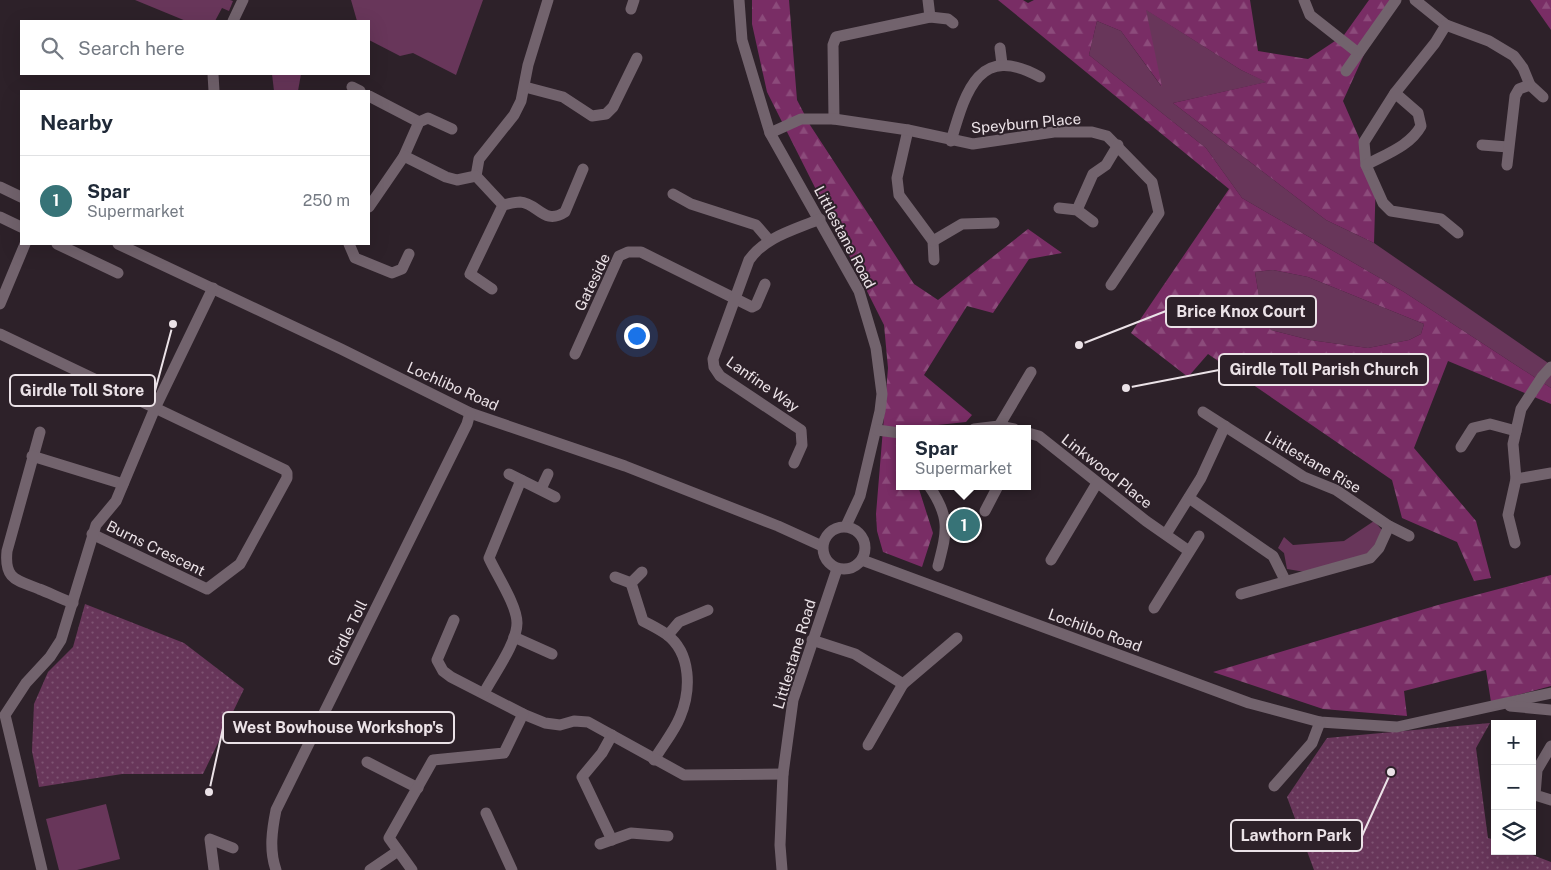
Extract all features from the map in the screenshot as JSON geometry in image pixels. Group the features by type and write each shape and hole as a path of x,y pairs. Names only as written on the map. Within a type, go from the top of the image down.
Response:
{"street":[{"path":"233,20 243,0"},
{"path":"476,176 479,159 514,115 525,87 528,65 548,0"},
{"name":"Littlestane Road","path":"739,0 742,40 770,132 859,291 876,348 882,394 877,430 860,496 846,526"},
{"path":"928,0 930,17"},
{"path":"1304,0 1310,15 1357,52"},
{"path":"1346,71 1357,52 1396,0"},
{"path":"1415,0 1446,25 1489,41 1514,56 1523,68 1530,85 1543,97"},
{"path":"834,119 833,44 836,37 930,17 948,19 953,22"},
{"path":"1446,25 1435,43 1395,93 1364,142 1366,164 1383,203 1391,211 1441,219 1458,233"},
{"path":"1000,48 1002,64"},
{"path":"525,87 563,97 592,116 606,114 613,107 637,58"},
{"path":"951,141 958,114 972,84 982,72 1002,64 1024,68 1040,77"},
{"path":"213,75 214,90"},
{"path":"1507,165 1515,96 1519,89 1530,85"},
{"path":"1366,164 1407,143 1415,137 1421,126 1418,113 1395,93"},
{"path":"370,97 419,122"},
{"path":"370,206 404,156 419,122 428,118 452,129"},
{"name":"Speyburn Place","path":"770,132 801,119 834,119 908,130 951,141 974,144 1054,132 1092,132 1107,136 1118,145 1152,182 1159,213 1111,285"},
{"path":"908,130 897,178 899,195 933,241 934,260"},
{"path":"1077,210 1092,174 1106,166 1118,145"},
{"path":"1482,145 1508,147"},
{"path":"404,156 446,178 457,180 476,176"},
{"path":"503,205 521,202 551,217 559,216 565,212 583,170"},
{"path":"476,176 503,205"},
{"path":"0,187 20,197"},
{"path":"673,194 690,204 756,225 769,240"},
{"path":"492,289 470,274 503,205"},
{"path":"1059,208 1077,210 1093,222"},
{"path":"0,216 20,226"},
{"path":"735,299 749,260 756,250 769,240 820,219"},
{"path":"933,241 962,224 994,223"},
{"path":"0,304 25,245"},
{"path":"59,245 118,273"},
{"name":"Lochlibo Road","path":"120,245 470,413 625,466 786,529"},
{"path":"349,245 355,258 392,274 402,269 410,254"},
{"name":"Gateside","path":"575,354 619,256 628,252 641,252 752,307 756,305 765,284"},
{"name":"Burns Crescent","path":"155,408 285,470 287,473 287,478 240,564 207,590 92,534 96,525 116,501 155,408 212,288"},
{"name":"Lanfine Way","path":"735,299 713,359 714,367 720,376 800,430 802,445 794,463"},
{"path":"0,334 155,408"},
{"path":"1515,543 1508,515 1516,479 1514,444 1516,431 1521,409 1542,376 1551,367"},
{"path":"1000,425 1031,372"},
{"name":"Littlestane Rise","path":"1203,412 1304,478 1336,490 1389,526 1409,536"},
{"name":"Girdle Toll","path":"276,870 271,840 276,810 467,424 470,413"},
{"path":"1461,447 1473,428 1490,424 1516,431"},
{"path":"1166,534 1201,478 1225,426"},
{"path":"877,430 896,432"},
{"path":"40,432 6,551 8,571 15,580 73,603"},
{"name":"Linkwood Place","path":"1031,434 1039,436 1097,483 1189,552"},
{"path":"32,456 123,484"},
{"path":"1516,479 1551,473"},
{"path":"509,474 556,497"},
{"path":"541,490 548,474"},
{"path":"484,693 514,638 517,623 514,610 489,558 521,480"},
{"path":"1051,560 1097,483"},
{"path":"932,490 944,509 945,539 938,566"},
{"path":"985,510 996,490"},
{"name":"Littlestane Road","path":"858,531 860,496"},
{"path":"1189,498 1273,556 1285,580"},
{"path":"846,526 858,531 865,548 862,560 850,569 837,568 828,562 824,556 822,546 826,535 832,530 846,526"},
{"path":"1241,594 1285,580 1321,573 1370,558 1379,548 1389,526"},
{"path":"786,529 826,535"},
{"path":"786,529 822,546"},
{"path":"29,870 41,868 3,714 26,683 50,657 61,640 92,534"},
{"path":"1154,608 1199,536"},
{"name":"Lochilbo Road","path":"862,560 1250,703 1320,722 1397,727 1551,693"},
{"name":"Littlestane Road","path":"782,870 780,845 783,774 793,700 837,568"},
{"path":"631,583 642,572"},
{"path":"615,577 631,583"},
{"path":"631,583 643,621 668,635 679,649 688,675 686,696 680,717 654,760"},
{"path":"668,635 679,622 708,610"},
{"path":"454,620 437,660 439,666 451,677 523,714 545,723 560,725 574,721 588,722 684,775 783,774"},
{"path":"514,638 552,654"},
{"path":"868,745 903,684 957,638"},
{"path":"812,640 855,654 903,684"},
{"path":"1499,704 1551,710"},
{"path":"412,870 389,838 433,760 504,753 523,714"},
{"path":"1274,786 1312,743 1320,722"},
{"path":"612,735 602,753 582,777 612,840"},
{"path":"1551,746 1537,770 1535,795 1551,800"},
{"path":"367,762 418,788"},
{"path":"486,813 512,870"},
{"path":"600,844 631,833 668,836"},
{"path":"214,870 210,839 233,848"},
{"path":"370,870 398,851"}],"shaded area":[{"path":"135,0 233,1 229,11 222,8 216,20 184,20"},
{"path":"351,0 483,0 456,75 413,53 400,56 370,41 370,20 357,20"},
{"path":"1145,9 1241,70 1267,82 1173,103 1326,220 1374,243 1551,365 1551,388 1404,292 1242,198 1206,148 1089,55 1097,21 1121,31 1161,86"},
{"path":"272,75 301,75 298,90 274,90"},
{"path":"1273,270 1308,277 1424,324 1421,334 1409,340 1368,348 1310,340 1271,330 1262,315 1255,272"},
{"path":"1374,521 1382,530 1371,553 1305,572 1287,569 1284,553 1278,548 1284,537 1293,545 1344,541"},
{"path":"85,604 184,643 244,689 203,774 122,774 39,787 32,751 34,704 48,672 73,647"},
{"path":"1490,723 1476,748 1488,838 1491,839 1491,855 1533,855 1551,862 1551,870 1314,870 1287,797 1327,738"},
{"path":"106,804 120,859 77,870 59,870 46,819"}],"green space":[{"path":"752,0 789,0 797,100 810,125 914,284 938,300 1028,229 1062,253 1029,259 993,313 967,306 924,375 972,415 966,422 938,425 896,425 896,490 919,490 933,533 922,567 883,552 877,531 876,514 888,368 884,325 767,92 752,24"},
{"path":"998,0 1023,0 1028,3 1034,0 1250,0 1258,51 1308,59 1344,35 1369,0 1392,0 1386,6 1343,101 1376,177 1374,243 1326,220 1173,103 1266,82 1241,70 1146,10 1162,87 1121,31 1097,21 1089,55 1206,148 1242,198 1404,292 1551,388 1551,404 1448,361 1414,448 1476,521 1491,578 1474,581 1457,542 1402,518 1392,480 1208,354 1188,377 1131,333 1229,189","holes":["1273,270 1308,277 1424,324 1421,334 1409,340 1368,348 1310,340 1271,330 1262,315 1255,272"]},
{"path":"1530,0 1551,0 1551,30"},
{"path":"1551,575 1551,686 1491,702 1486,670 1404,691 1407,716 1323,709 1213,672 1438,605"}],"place":[{"name":"Girdle Toll Store","path":"173,324"},
{"name":"Brice Knox Court","path":"1079,345"},
{"name":"Girdle Toll Parish Church","path":"1126,388"},
{"name":"Spar","path":"964,525"},
{"name":"Lawthorn Park","path":"1391,772"},
{"name":"West Bowhouse Workshop's","path":"209,792"}]}
